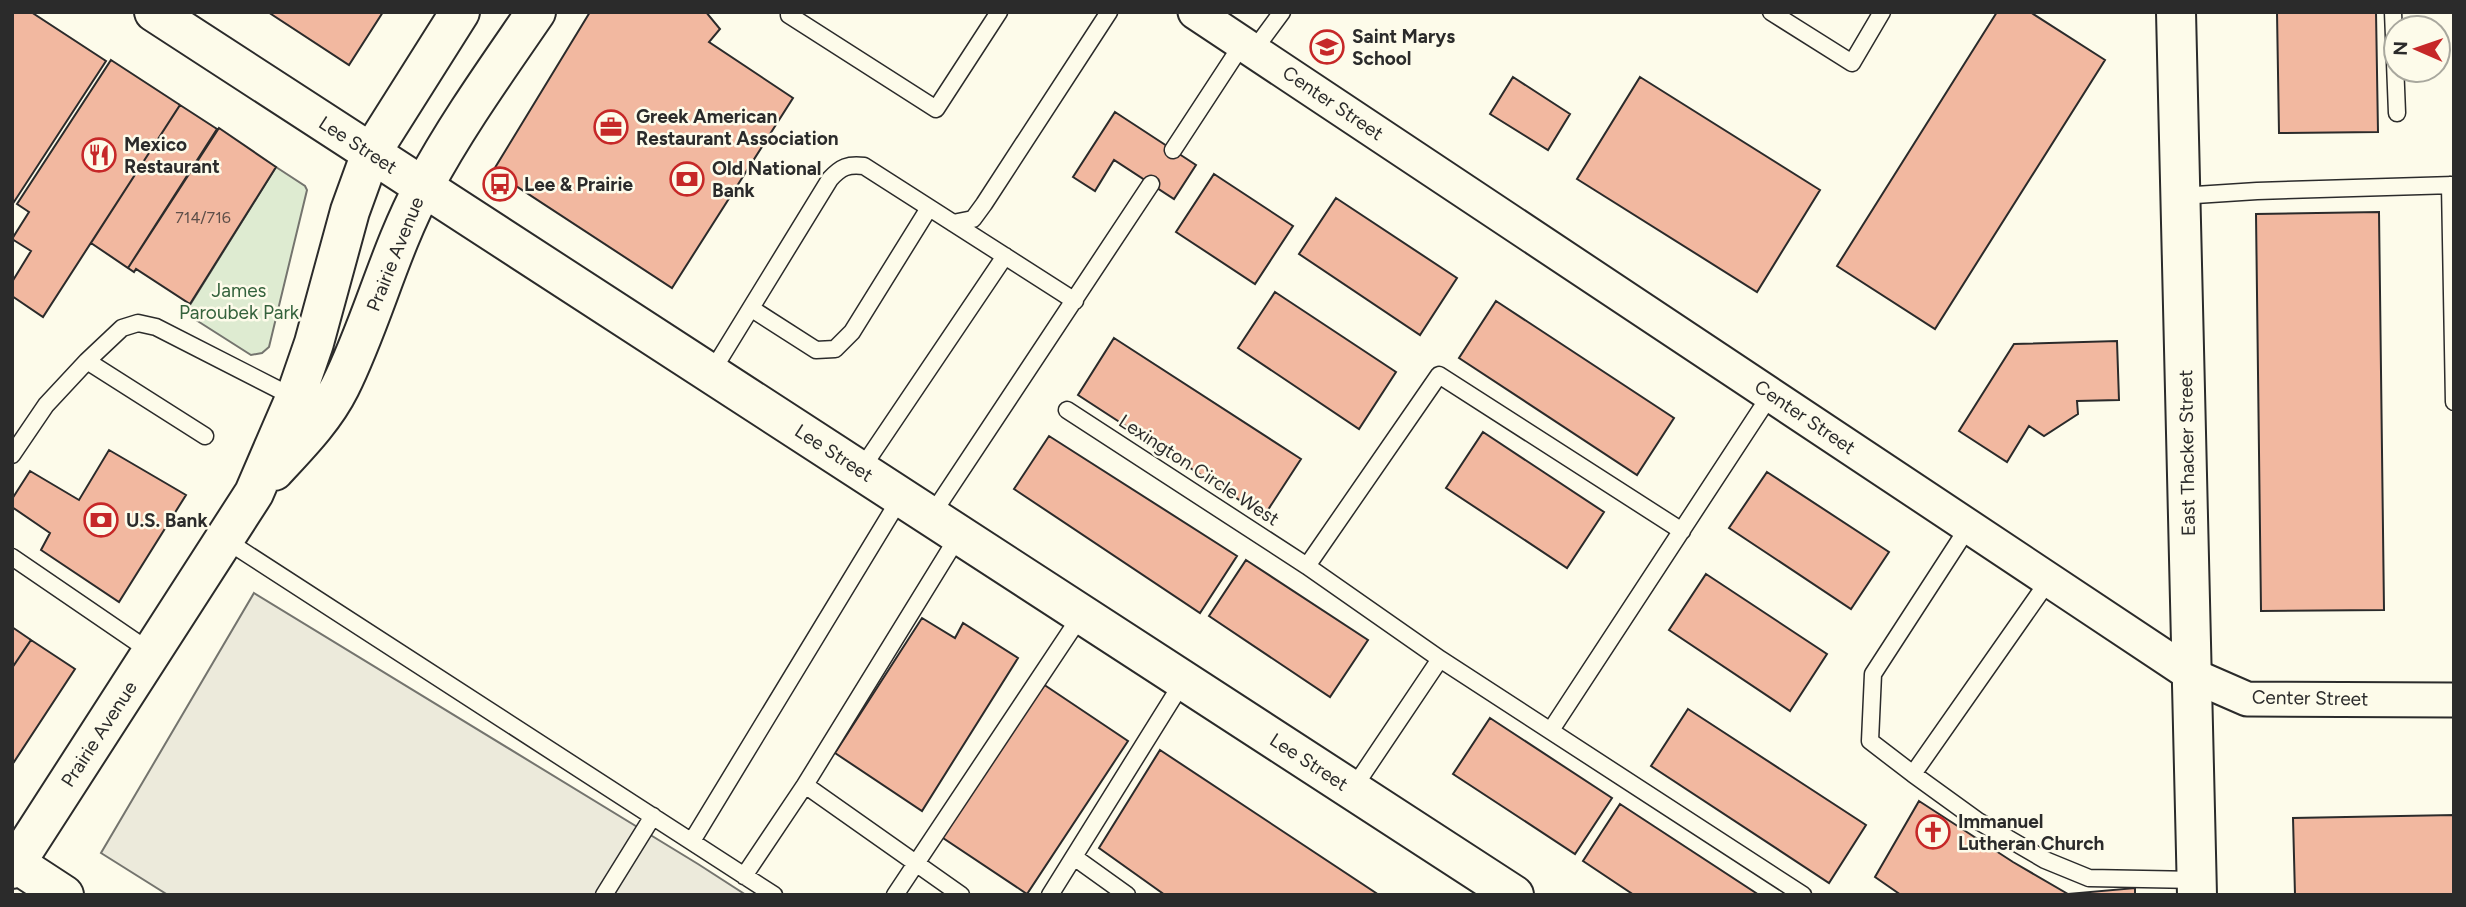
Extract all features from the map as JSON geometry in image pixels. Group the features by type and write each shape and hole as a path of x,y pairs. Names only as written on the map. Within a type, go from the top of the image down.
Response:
{"street":[{"name":"Lee Street","path":"154,12 1514,895"},
{"name":"Prairie Avenue","path":"254,493 295,398 314,343 350,211 371,153 460,12"},
{"name":"Prairie Avenue","path":"13,865 254,493 311,430 339,389 393,253 423,187 460,124 536,12"},
{"name":"Center Street","path":"1195,12 2192,675 2247,699 2454,700"},
{"name":"East Thacker Street","path":"2176,12 2197,888"},
{"path":"13,865 64,895"}],"lane":[{"path":"789,12 789,15 936,109 993,14"},
{"path":"953,223 973,219 985,204 1109,12"},
{"path":"1173,150 1248,47 1282,12"},
{"path":"1771,12 1852,63 1882,12"},
{"path":"2393,12 2397,113"},
{"path":"710,373 830,179 839,169 852,164 864,166 1075,301"},
{"path":"692,841 930,516 1151,184"},
{"path":"2180,196 2452,185 2454,402"},
{"path":"752,309 816,350 835,349 852,332 929,208"},
{"path":"860,471 1005,256"},
{"path":"12,455 46,405 87,361 122,328 138,323 156,327 295,398"},
{"path":"87,361 205,436"},
{"path":"1307,566 1438,375 1682,531"},
{"path":"1551,730 1771,394"},
{"name":"Lexington Circle West","path":"1068,410 1307,566 1440,659 1803,895"},
{"path":"744,876 805,785 930,516"},
{"path":"1969,526 1873,674 1870,741 1978,821 2045,860 2089,878 2197,888"},
{"path":"224,539 774,895"},
{"path":"12,557 151,652"},
{"path":"1913,774 2049,580"},
{"path":"895,895 1082,614"},
{"path":"1352,790 1440,659"},
{"path":"1050,895 1184,680"},
{"path":"805,785 961,895"},
{"path":"604,895 653,816"},
{"path":"1074,857 1127,895"}],"green space":[{"name":"James Paroubek Park","path":"276,167 307,190 269,347 262,353 251,355 185,313"}],"shaded area":[{"path":"254,593 746,895 168,895 101,853"}],"building":[{"path":"12,12 31,12 106,61 12,205"},
{"path":"268,12 383,12 349,65"},
{"path":"590,12 706,12 720,29 709,42 793,98 672,288 493,171"},
{"path":"1997,12 2030,12 2105,60 1935,329 1837,266"},
{"path":"2277,12 2376,12 2378,132 2279,133"},
{"name":"Mexico Restaurant","path":"111,60 180,105 43,317 12,296 12,282 31,251 12,239 29,212 17,204"},
{"path":"1513,77 1570,114 1548,150 1490,114"},
{"path":"1640,77 1820,190 1757,292 1577,179"},
{"path":"180,105 217,129 128,268 91,243"},
{"path":"1115,112 1196,165 1174,199 1114,160 1095,191 1073,177"},
{"path":"219,128 276,167 190,304 136,269 134,272 128,268"},
{"path":"1214,174 1293,226 1255,284 1176,232"},
{"path":"1336,198 1457,278 1420,335 1299,254"},
{"path":"2379,212 2384,610 2261,611 2256,214"},
{"path":"1275,292 1396,372 1359,429 1238,348"},
{"path":"1496,301 1674,418 1637,475 1459,358"},
{"path":"1114,338 1301,459 1264,516 1078,395"},
{"path":"2117,341 2119,400 2077,401 2078,414 2044,436 2029,426 2007,462 1959,431 2014,344"},
{"path":"1483,432 1604,512 1567,568 1446,488"},
{"path":"1049,436 1237,556 1200,613 1014,489"},
{"name":"U.S. Bank","path":"109,450 186,495 119,602 41,550 50,533 12,507 12,499 30,471 79,500"},
{"path":"1767,472 1889,552 1851,609 1729,528"},
{"path":"1246,560 1368,640 1330,697 1209,616"},
{"path":"1706,574 1827,654 1790,711 1669,630"},
{"path":"922,618 955,638 963,623 1018,658 922,811 835,753"},
{"path":"12,627 31,640 12,668"},
{"path":"31,640 75,669 12,765 12,668"},
{"path":"1040,682 1128,741 1027,894 940,836"},
{"path":"1688,709 1866,825 1829,883 1651,766"},
{"path":"1490,718 1612,798 1575,854 1453,774"},
{"path":"1160,750 1379,895 1165,895 1099,848"},
{"name":"Immanuel Lutheran Church","path":"1919,801 2068,894 2135,888 2135,895 1901,895 1875,877"},
{"path":"1620,804 1759,895 1634,895 1583,861"},
{"path":"2454,815 2454,895 2295,895 2293,818"}],"place":[{"name":"Saint Marys School","path":"1327,47"},
{"name":"Greek American Restaurant Association","path":"611,127"},
{"name":"Mexico Restaurant","path":"99,155"},
{"name":"Old National Bank","path":"687,179"},
{"name":"Lee & Prairie","path":"500,184"},
{"name":"U.S. Bank","path":"101,520"},
{"name":"Immanuel Lutheran Church","path":"1933,832"}]}
